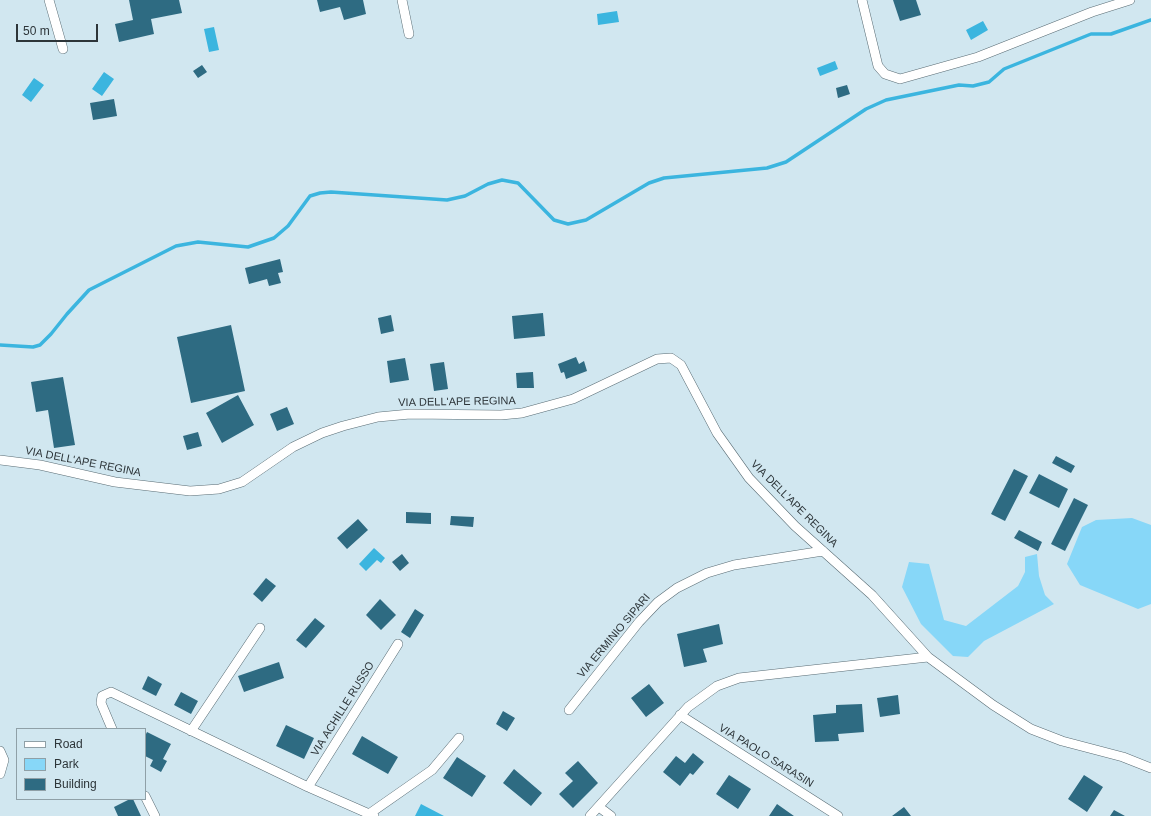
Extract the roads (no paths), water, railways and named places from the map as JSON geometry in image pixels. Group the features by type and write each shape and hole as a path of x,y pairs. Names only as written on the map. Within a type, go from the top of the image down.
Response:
{"street":[{"path":"49,0 63,49"},
{"path":"402,0 409,34"},
{"path":"862,0 878,66 884,74 900,79 983,55 1092,12 1130,0"},
{"name":"VIA DELL'APE REGINA","path":"0,460 33,464 115,482 190,491 219,489 242,482 303,442 343,426 368,419 399,414 441,413 500,415 532,411 573,399 657,359 668,357 677,361 681,366 717,433 748,478 823,551 872,595 928,657 993,705 1031,730 1062,741 1127,759 1151,768"},
{"name":"VIA ERMINIO SIPARI","path":"569,710 639,622 658,602 677,588 707,573 734,565 823,551"},
{"path":"191,731 260,628"},
{"name":"VIA ACHILLE RUSSO","path":"308,787 398,644"},
{"path":"590,816 680,716 704,693 717,686 734,679 928,657"},
{"path":"112,728 101,703 105,694 111,692 308,787 371,815 432,770 459,738"},
{"name":"VIA PAOLO SARASIN","path":"680,716 838,816"},
{"path":"0,751 4,760 0,774"},
{"path":"146,798 155,816"},
{"path":"599,807 611,816"}],"waterway":[{"path":"0,345 33,347 40,345 89,290 176,246 198,242 248,247 274,238 288,226 310,196 320,193 331,192 447,200 465,196 488,184 502,180 518,183 554,220 568,224 586,220 649,183 664,178 767,168 786,162 866,109 886,100 959,85 973,86 989,82 1004,69 1091,34 1111,34 1151,20"}]}
